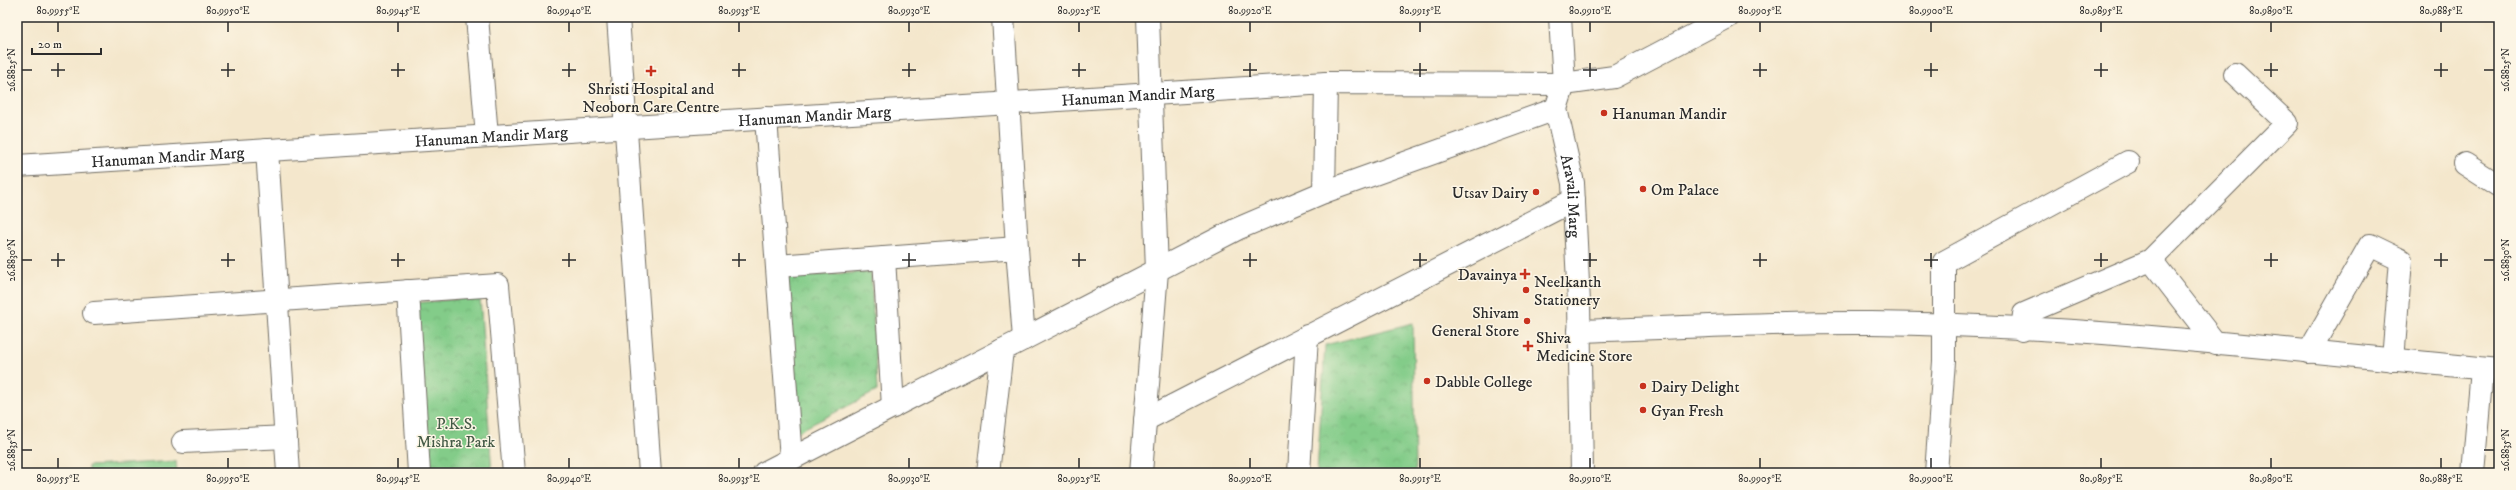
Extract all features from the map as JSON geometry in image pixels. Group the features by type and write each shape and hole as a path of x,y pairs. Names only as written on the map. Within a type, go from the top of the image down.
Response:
{"street":[{"path":"477,17 487,136"},
{"path":"618,17 650,473"},
{"path":"1003,17 1024,339"},
{"path":"1141,473 1157,271 1152,94 1148,17"},
{"path":"764,473 1237,229 1324,192 1556,109 1564,84 1560,17"},
{"name":"Hanuman Mandir Marg","path":"17,166 1326,83 1564,84 1614,77 1718,20"},
{"path":"2022,330 2024,314 2151,260 2287,123 2235,74"},
{"path":"1324,192 1326,83"},
{"name":"Aravali Marg","path":"1556,109 1566,145 1574,200 1582,473"},
{"path":"766,118 791,459"},
{"path":"267,150 288,473"},
{"path":"1936,473 1944,361 1942,325 1944,262 2128,162"},
{"path":"2465,164 2499,186"},
{"path":"1145,420 1574,200"},
{"path":"2309,352 2370,245 2401,260 2393,360"},
{"path":"777,266 1017,248"},
{"path":"884,258 893,407"},
{"path":"2151,260 2216,344"},
{"path":"94,313 498,285 514,473"},
{"path":"408,291 420,473"},
{"path":"1579,331 1870,323 1942,325 2104,333 2490,370 2473,473"},
{"path":"1299,473 1307,336"},
{"path":"988,473 1002,350"},
{"path":"183,442 286,437"}],"green space":[{"path":"871,272 877,391 793,434 785,277"},
{"name":"P.K.S. Mishra Park","path":"480,297 492,473 426,473 415,303"},
{"path":"1413,323 1415,473 1317,473 1325,345"},
{"path":"176,461 177,473 88,473 88,466"}],"place":[{"name":"Shristi Hospital and Neoborn Care Centre","path":"651,71"},
{"name":"Hanuman Mandir","path":"1604,113"},
{"name":"Om Palace","path":"1643,189"},
{"name":"Utsav Dairy","path":"1536,192"},
{"name":"Davainya","path":"1525,274"},
{"name":"Neelkanth Stationery","path":"1526,290"},
{"name":"Shivam General Store","path":"1527,321"},
{"name":"Shiva Medicine Store","path":"1528,346"},
{"name":"Dabble College","path":"1427,381"},
{"name":"Dairy Delight","path":"1643,386"},
{"name":"Gyan Fresh","path":"1643,410"}]}
